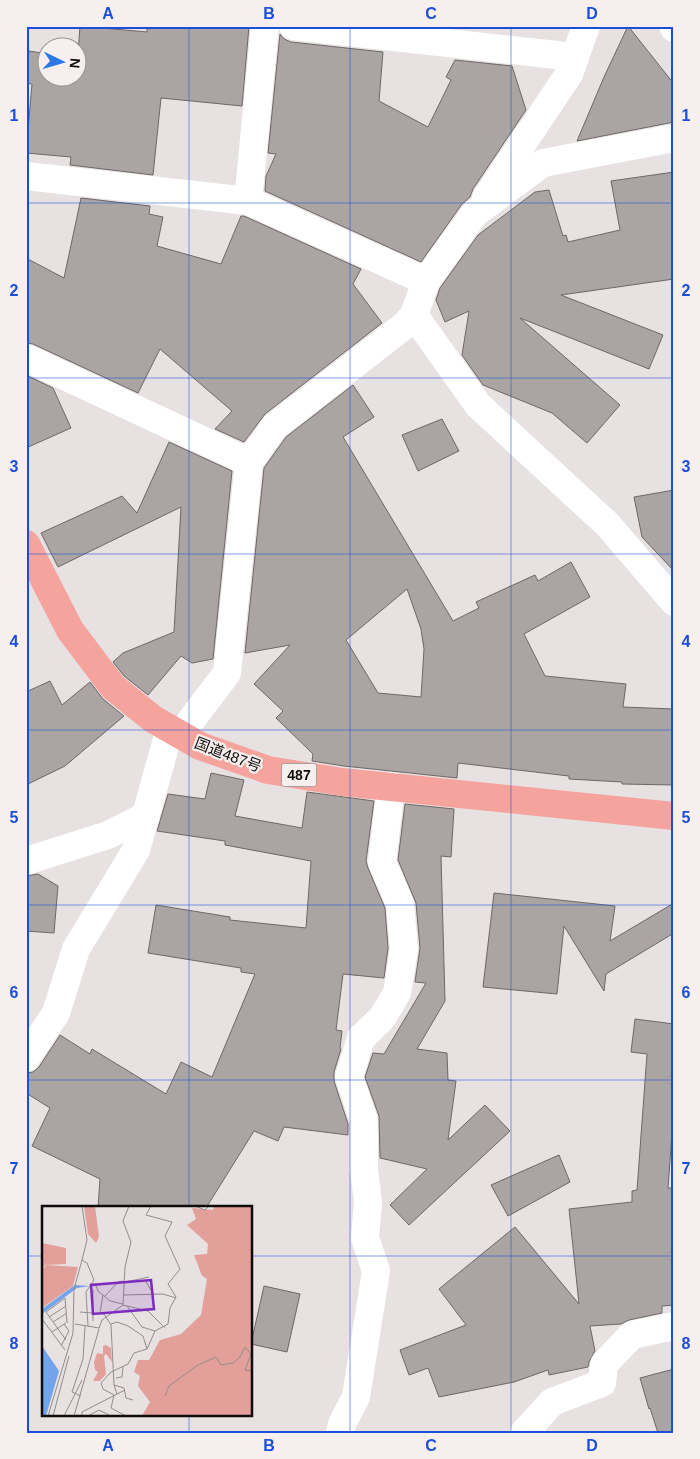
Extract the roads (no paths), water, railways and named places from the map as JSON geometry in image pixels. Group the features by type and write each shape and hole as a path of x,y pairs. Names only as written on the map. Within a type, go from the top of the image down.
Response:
{"highway":[{"name":"国道487号","path":"26,544 70,630 113,687 153,719 200,746 268,770 342,782 674,816"}],"street":[{"path":"248,202 265,26"},
{"path":"293,26 576,57"},
{"path":"26,1058 56,1013 76,949 136,850 175,732 227,673 249,462 275,426 404,326 414,315 426,281 570,74 586,26"},
{"path":"475,213 543,164 674,138"},
{"path":"26,176 248,202 426,281"},
{"path":"414,315 478,405 608,525 674,602"},
{"path":"26,358 249,462"},
{"path":"340,1433 342,1424 356,1397 376,1271 365,1238 368,1202 364,1169 364,1122 350,1077 361,1038 382,1018 397,993 404,949 400,904 382,862 391,786"},
{"path":"26,861 108,835 146,816"},
{"path":"524,1433 552,1402 602,1383 604,1364 632,1334 674,1326"}]}
